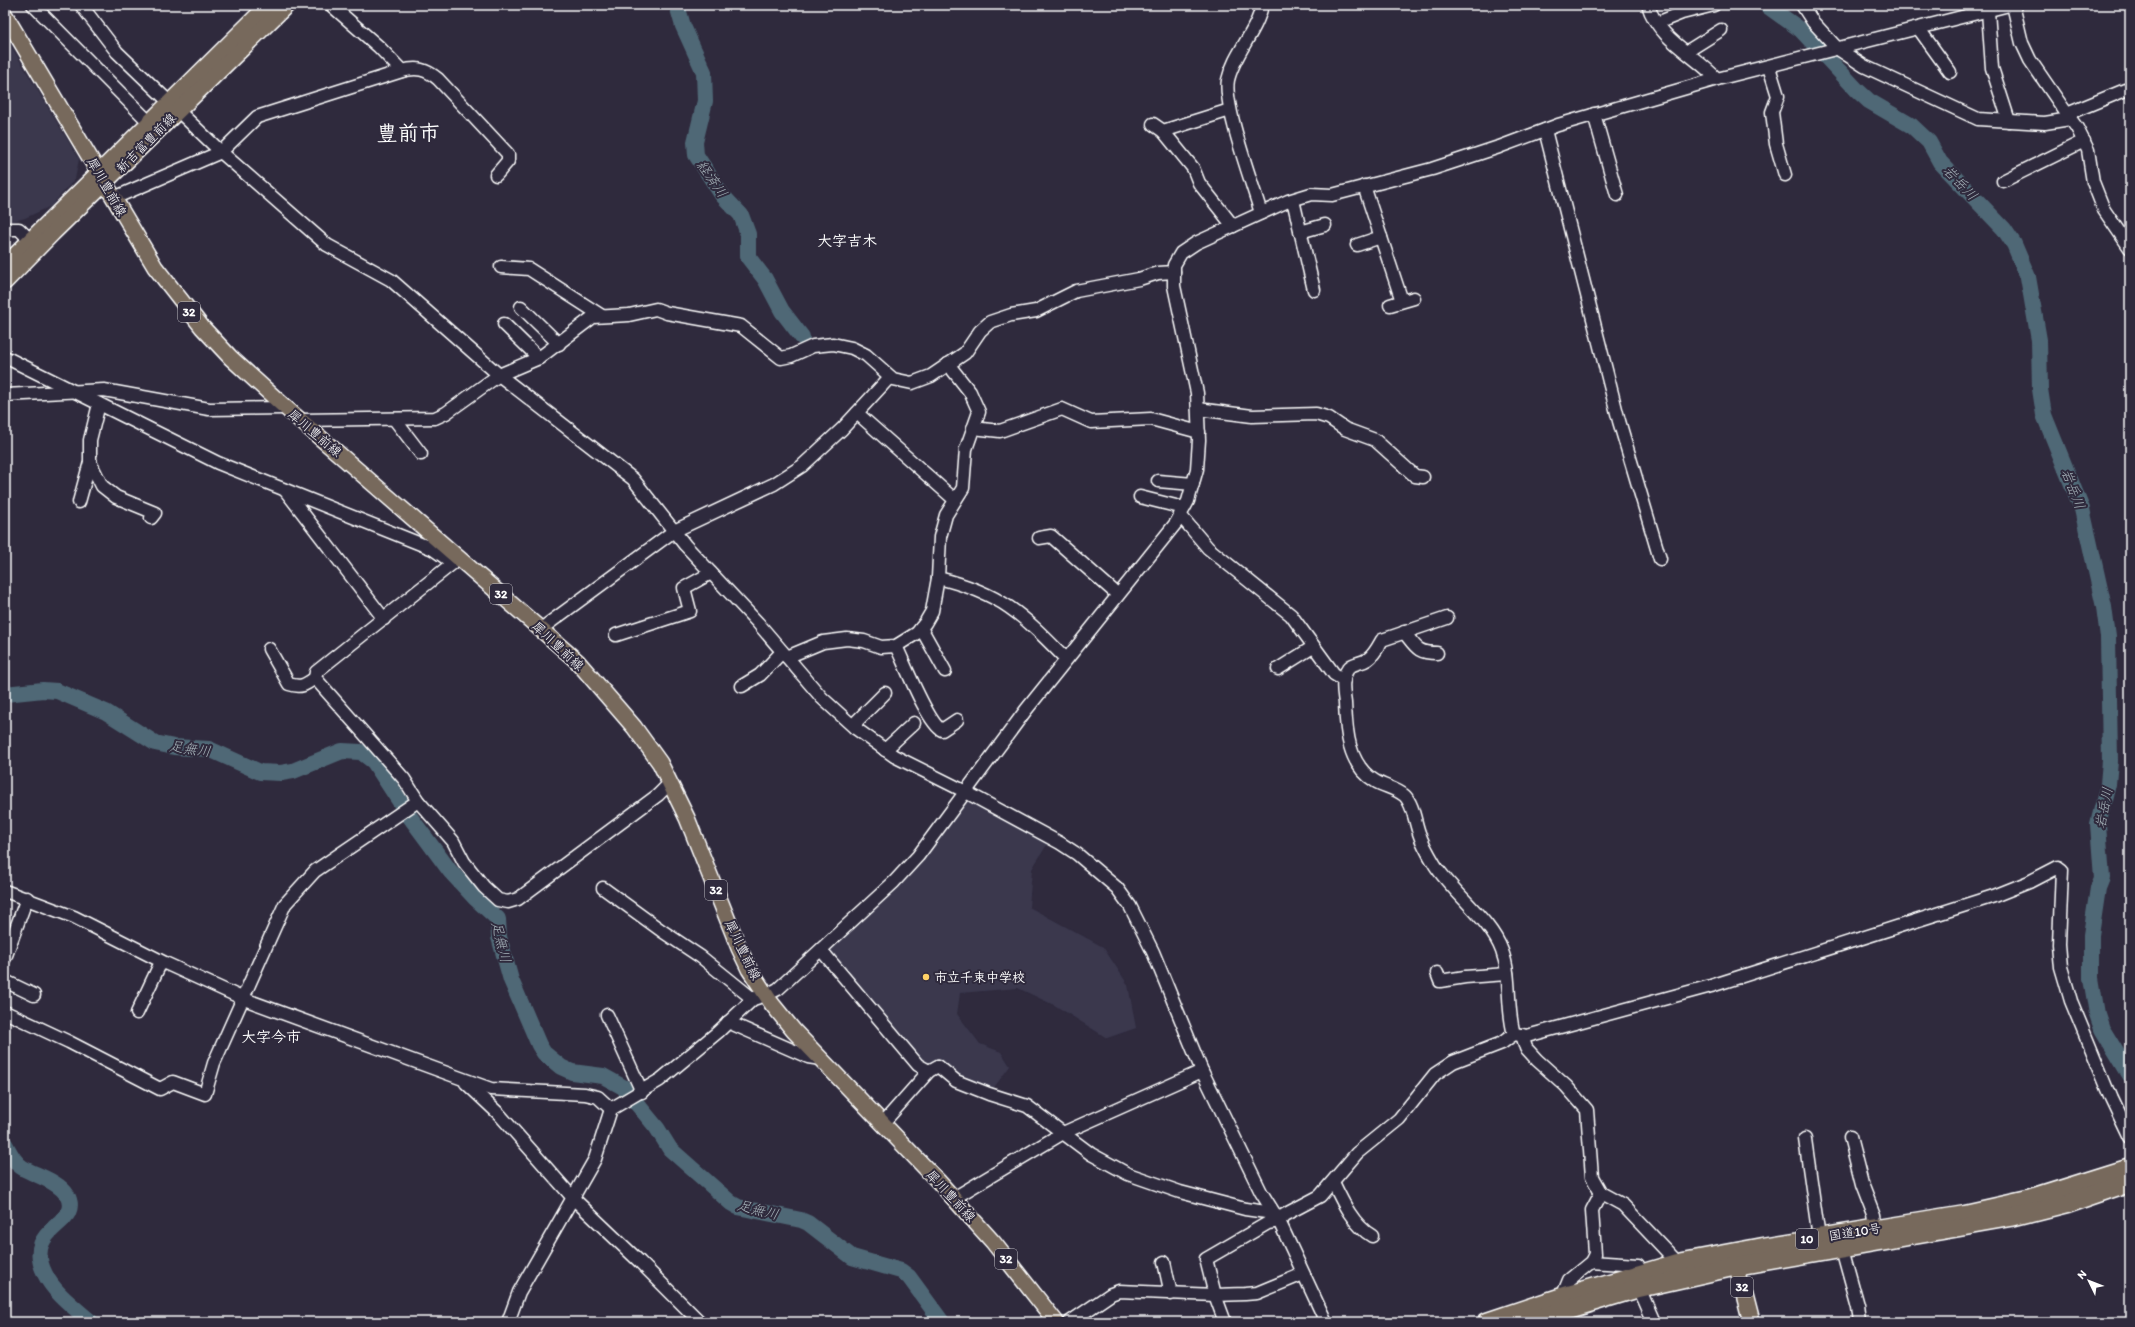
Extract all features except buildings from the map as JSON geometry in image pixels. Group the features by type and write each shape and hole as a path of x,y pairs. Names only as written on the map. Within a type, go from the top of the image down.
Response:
{"highway":[{"name":"国道10号","path":"1487,1322 1562,1297 1735,1259 1819,1238 1965,1214 2028,1200 2130,1168"},
{"name":"国道10号","path":"1526,1322 1640,1280 1678,1263 1735,1259 1842,1248 2011,1218 2066,1204 2130,1182"}],"main road":[{"name":"新吉富豊前線","path":"5,282 102,179 174,106 268,5"},
{"name":"新吉富豊前線","path":"174,106 287,5"},
{"name":"犀川豊前線","path":"5,15 155,266 202,327 231,358 286,408 302,420 456,561 541,629 577,661 614,703 660,763 670,783 687,818 760,997 954,1198 993,1242 1056,1322"},
{"name":"新吉富豊前線","path":"5,265 30,240 102,179"},
{"name":"32","path":"1735,1259 1751,1322"}],"street":[{"path":"33,5 154,127"},
{"path":"81,5 117,52 221,152 326,246 391,280 499,375 633,479 674,531 785,654 822,698 855,728 894,756 1060,842 1102,874 1123,895 1153,952 1202,1071 1261,1192 1279,1222 1326,1322"},
{"path":"331,5 379,47 402,70"},
{"path":"1262,5 1260,17 1233,64 1228,81 1230,110 1262,213"},
{"path":"1648,5 1662,30 1686,52 1704,64 1718,79"},
{"path":"1657,23 1682,13 1714,5"},
{"path":"1802,5 1813,22 1838,49 1864,66 1978,120 2045,122 2068,116 2130,88"},
{"path":"508,1322 519,1292 574,1199 595,1159 611,1109 660,1080 728,1022 760,997 778,989 894,882 918,856 964,791 1182,512 1197,469 1199,432 1197,393 1174,286 1174,264 1181,253 1196,243 1233,226 1293,200 1311,194 1332,195 1432,168 1594,114 1718,79 2009,5"},
{"path":"2013,5 2022,43 2030,60 2084,141 2088,150 2093,182 2104,210 2130,248"},
{"path":"1988,11 1992,68 2009,121"},
{"path":"1919,29 1950,72"},
{"path":"1686,52 1721,30"},
{"path":"1769,67 1778,96 1772,112 1776,144 1785,175"},
{"path":"114,198 221,152 257,118 402,70 418,68 432,75 504,148 510,159 496,175"},
{"path":"1164,131 1230,110"},
{"path":"1594,114 1617,195"},
{"path":"1153,124 1164,131 1193,168 1199,183 1233,226"},
{"path":"1545,130 1619,421 1660,559"},
{"path":"2003,182 2084,141"},
{"path":"1364,186 1402,301"},
{"path":"1293,200 1314,290"},
{"path":"1300,232 1325,225"},
{"path":"5,230 13,228 19,229 30,240"},
{"path":"1357,245 1381,237"},
{"path":"501,267 528,269 602,316"},
{"path":"302,420 395,420 435,418 446,413 499,375 539,358 559,344 584,322 593,317 629,315 656,308 668,313 741,326 781,358 791,356 813,346 833,344 852,348 866,355 893,379 912,383 931,376 965,353 980,331 990,322 1011,315 1036,311 1076,291 1139,279 1158,273 1174,272"},
{"path":"1390,305 1414,298"},
{"path":"521,307 559,344"},
{"path":"504,324 539,358"},
{"path":"5,358 218,463 433,549 456,561 316,672 315,678 304,686 297,687 289,684 269,649"},
{"path":"742,686 760,675 785,654 823,642 847,639 864,640 881,647 896,646 917,633 932,611 938,578 940,537 946,515 963,488 966,449 978,412 976,403 948,364"},
{"path":"541,629 674,531 774,484 802,466 890,377"},
{"path":"5,395 104,390 209,409 286,408"},
{"path":"79,502 90,462 90,440 99,404"},
{"path":"973,428 1000,431 1062,409 1091,422 1151,419 1199,432"},
{"path":"1198,409 1252,416 1316,414 1329,418 1345,429 1375,440 1414,476 1423,477"},
{"path":"857,412 955,500"},
{"path":"395,420 421,454"},
{"path":"90,462 102,486 116,496 155,513 151,518"},
{"path":"1158,481 1193,484"},
{"path":"285,490 384,619"},
{"path":"1140,497 1182,512 1208,548 1290,615 1313,648 1334,674 1344,680"},
{"path":"1039,538 1051,536 1118,595"},
{"path":"616,635 690,611 684,588 711,573"},
{"path":"938,578 976,589 1004,602 1029,621 1066,659"},
{"path":"1447,618 1382,640 1374,654 1367,660 1356,662 1350,668 1344,680 1347,739 1352,754 1362,770 1375,781 1393,788 1405,797 1419,834 1436,865 1493,936 1502,951 1507,974 1509,1020 1526,1048 1537,1060 1571,1090 1587,1110 1592,1177 1601,1193 1623,1205 1678,1263"},
{"path":"920,628 946,671"},
{"path":"1404,632 1419,650 1424,653 1437,652"},
{"path":"896,646 924,708 938,728 942,730 957,720"},
{"path":"1278,669 1313,648"},
{"path":"315,678 404,779 418,801 453,841 464,862 494,898 508,902 524,896 658,795 670,783"},
{"path":"855,728 857,721 885,692"},
{"path":"885,750 914,723"},
{"path":"5,1012 69,1042 160,1089 173,1082 204,1094 214,1063 244,999 285,904 300,885 315,871 418,801"},
{"path":"1225,1322 1215,1295 1206,1258 1268,1223 1279,1222 1284,1215 1320,1196 1357,1153 1399,1119 1435,1074 1453,1062 1502,1043 1518,1035 1528,1036 1719,983 1994,896 2028,882 2058,867 2062,870 2059,944 2061,967 2071,1001 2111,1098 2130,1138"},
{"path":"603,888 662,931 760,997"},
{"path":"5,891 27,898 74,917 161,962 244,999 462,1079 491,1089 592,1095 598,1097 611,1109"},
{"path":"5,958 27,898"},
{"path":"821,950 918,1065 929,1071"},
{"path":"137,1013 161,962"},
{"path":"1437,973 1440,981 1465,976 1507,974"},
{"path":"5,981 34,995"},
{"path":"607,1015 642,1092"},
{"path":"728,1022 808,1057 821,1059"},
{"path":"883,1123 929,1071 938,1066 956,1081 989,1094 1027,1106 1091,1154 1128,1174 1180,1192 1245,1209 1266,1212 1279,1222"},
{"path":"954,1198 1063,1133 1202,1071"},
{"path":"462,1079 499,1114 574,1199 700,1322"},
{"path":"1850,1136 1862,1184 1874,1215 1876,1228"},
{"path":"1805,1139 1819,1238"},
{"path":"1333,1182 1345,1207 1365,1232 1372,1236"},
{"path":"1562,1297 1569,1280 1591,1262 1594,1254 1592,1210 1601,1193"},
{"path":"1842,1248 1858,1306 1860,1322"},
{"path":"1164,1262 1171,1294"},
{"path":"1591,1262 1638,1265 1640,1280 1654,1322"},
{"path":"1070,1322 1111,1294 1119,1291 1215,1295 1257,1293 1303,1274"}],"shaded area":[{"path":"5,36 79,159 75,179 51,206 25,218 5,223"},
{"path":"966,800 999,811 1051,838 1032,869 1029,907 1103,947 1128,985 1136,1028 1107,1038 1056,1006 1018,988 960,993 957,1014 980,1044 1001,1052 1010,1066 989,1094 938,1066 929,1071 821,950"}],"waterway":[{"name":"経済川","path":"677,5 683,26 704,72 705,101 695,142 696,155 722,195 741,215 748,234 748,257 765,279 782,311 802,337"},
{"name":"岩岳川","path":"1766,5 1801,30 1869,101 1912,126 1929,142 1940,162 2004,229 2014,244 2028,277 2039,340 2040,389 2044,415 2082,509 2104,607 2108,637 2110,761 2108,784 2098,824 2102,878 2098,888 2091,935 2091,978 2097,1014 2102,1029 2130,1075"},
{"name":"足無川","path":"5,694 43,690 57,691 106,712 155,743 174,747 209,749 260,772 281,773 293,771 342,751 361,752 374,762 410,817 450,871 475,898 498,919 499,937 511,980 539,1045 544,1053 561,1067 572,1072 603,1076 623,1087 657,1128 670,1149 731,1203 738,1207 801,1220 808,1223 852,1257 901,1271 909,1277 942,1322"},
{"path":"5,1144 12,1158 20,1166 53,1182 67,1195 70,1205 67,1214 46,1236 41,1246 40,1258 45,1274 54,1288 65,1300 91,1322"}],"place":[{"name":"市立千束中学校","path":"926,977"}],"district":[{"name":"豊前市","path":"408,132"},
{"name":"大字吉木","path":"847,241"},
{"name":"大字今市","path":"271,1037"}]}
